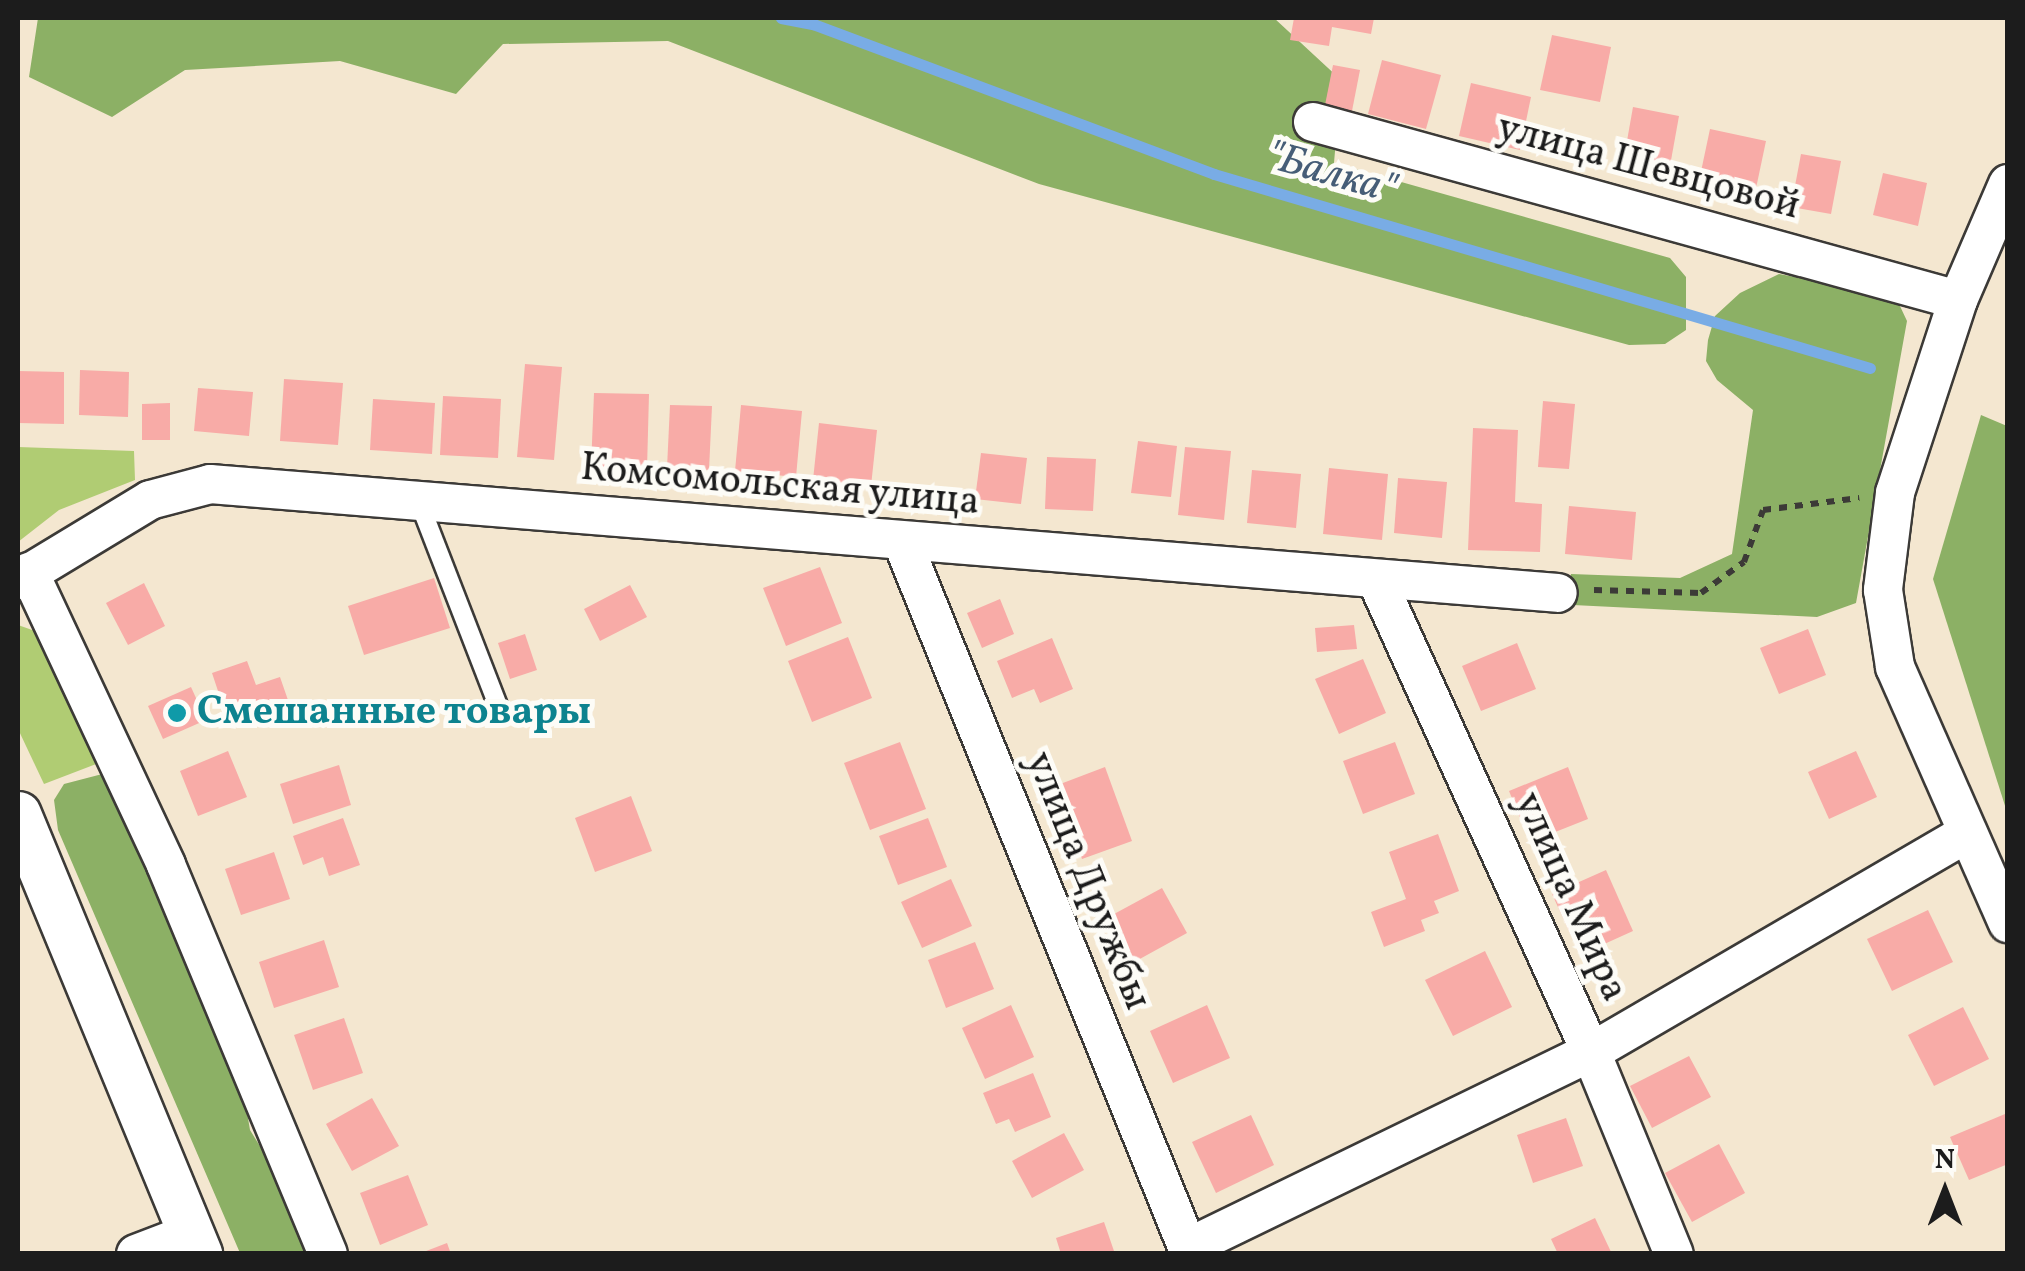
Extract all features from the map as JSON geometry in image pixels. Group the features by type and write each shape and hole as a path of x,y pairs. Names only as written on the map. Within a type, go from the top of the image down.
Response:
{"street":[{"name":"улица Шевцовой","path":"1313,122 1958,300"},
{"path":"2008,184 1958,300 1895,493 1885,621 1908,701 2008,923"},
{"name":"Комсомольская улица","path":"23,576 150,500 210,484 1377,581 1566,591"},
{"name":"улица Дружбы","path":"902,542 1189,1251"},
{"path":"23,576 166,865 328,1254"},
{"name":"улица Мира","path":"1377,581 1591,1052 1674,1254"},
{"path":"18,814 194,1244 136,1254"},
{"path":"1189,1251 1591,1052 1966,834"}],"lane":[{"path":"419,502 501,713"}],"path":[{"path":"1566,591 1702,593 1744,562 1762,510 1895,493"}],"green space":[{"path":"38,18 1274,18 1341,80 1334,163 1670,258 1686,277 1686,330 1665,344 1629,345 1039,184 668,41 503,44 456,94 340,61 185,70 112,117 29,77"},
{"path":"1779,274 1875,292 1899,304 1907,321 1856,603 1817,617 1573,605 1566,600 1571,574 1680,578 1732,554 1753,410 1717,380 1706,361 1708,340 1715,316 1740,293"},
{"path":"1981,415 2007,426 2007,812 1933,579"},
{"path":"18,447 134,451 135,480 59,510 18,542"},
{"path":"18,625 35,631 62,660 104,761 44,784 18,729"},
{"path":"110,772 237,1053 250,1130 279,1177 307,1253 240,1253 58,830 54,800 64,784"}],"building":[{"path":"1294,18 1374,18 1371,34 1332,27 1329,46 1290,40"},
{"path":"1552,35 1611,47 1600,102 1540,90"},
{"path":"1382,60 1441,75 1426,129 1368,114"},
{"path":"1333,65 1360,70 1351,116 1324,110"},
{"path":"1471,83 1531,97 1520,150 1459,136"},
{"path":"1633,107 1679,116 1668,177 1622,169"},
{"path":"1710,129 1766,141 1755,193 1699,181"},
{"path":"1801,154 1841,161 1831,214 1791,207"},
{"path":"1883,173 1927,183 1918,226 1873,215"},
{"path":"525,364 562,367 554,460 517,457"},
{"path":"80,370 129,372 128,417 79,415"},
{"path":"18,371 64,372 64,424 18,423"},
{"path":"284,379 343,383 338,445 280,441"},
{"path":"198,388 253,392 249,436 194,431"},
{"path":"594,393 649,394 647,469 591,467"},
{"path":"443,396 501,399 498,458 440,455"},
{"path":"373,399 435,403 432,454 370,450"},
{"path":"1543,401 1575,404 1569,469 1538,467"},
{"path":"170,403 170,440 142,440 142,404"},
{"path":"670,405 712,406 709,470 667,468"},
{"path":"741,405 802,411 796,477 735,471"},
{"path":"819,423 877,430 871,486 813,480"},
{"path":"1473,428 1518,430 1515,502 1542,504 1540,552 1468,550"},
{"path":"1138,441 1177,446 1171,497 1131,493"},
{"path":"1185,447 1231,451 1224,520 1178,515"},
{"path":"981,453 1027,458 1021,504 975,499"},
{"path":"1047,457 1096,459 1093,511 1045,509"},
{"path":"1329,468 1388,474 1382,540 1323,534"},
{"path":"1252,470 1301,474 1296,528 1247,523"},
{"path":"1398,478 1447,482 1442,538 1394,533"},
{"path":"1569,506 1636,512 1632,560 1565,554"},
{"path":"820,567 842,623 786,646 763,588"},
{"path":"434,578 450,628 364,655 348,606"},
{"path":"144,583 165,626 128,645 106,603"},
{"path":"630,585 647,617 600,641 584,609"},
{"path":"1000,599 1014,634 982,648 967,613"},
{"path":"1354,625 1357,649 1317,652 1315,628"},
{"path":"1808,629 1826,675 1779,694 1760,648"},
{"path":"525,634 537,670 510,679 498,643"},
{"path":"848,637 872,698 812,722 788,661"},
{"path":"1052,638 1073,689 1040,703 1034,689 1012,698 997,661"},
{"path":"1517,643 1536,689 1481,711 1462,666"},
{"path":"1363,659 1386,713 1339,734 1315,679"},
{"path":"247,661 256,685 280,677 289,703 229,724 212,673"},
{"name":"Смешанные товары","path":"191,687 206,720 163,739 148,706"},
{"path":"900,742 926,809 870,830 844,763"},
{"path":"1395,742 1415,794 1363,814 1343,761"},
{"path":"228,751 247,797 198,816 180,771"},
{"path":"1856,751 1877,797 1829,819 1808,772"},
{"path":"339,765 351,805 293,824 280,784"},
{"path":"1105,767 1132,841 1082,859 1055,786"},
{"path":"1568,767 1588,819 1530,842 1509,791"},
{"path":"631,796 652,851 595,872 575,818"},
{"path":"343,818 360,865 329,876 323,857 303,865 293,836"},
{"path":"928,818 947,867 898,885 879,836"},
{"path":"1438,834 1459,891 1434,901 1439,913 1421,920 1425,931 1384,947 1371,912 1406,899 1389,852"},
{"path":"274,852 290,899 241,915 225,869"},
{"path":"1606,870 1633,931 1580,955 1552,894"},
{"path":"951,879 972,926 922,948 901,902"},
{"path":"1162,888 1187,933 1127,966 1103,920"},
{"path":"1928,910 1953,962 1892,991 1867,939"},
{"path":"324,940 339,987 274,1008 259,962"},
{"path":"975,942 994,989 946,1008 928,960"},
{"path":"1485,951 1512,1007 1453,1036 1425,980"},
{"path":"1011,1005 1034,1057 985,1079 962,1028"},
{"path":"1207,1005 1230,1058 1173,1083 1150,1031"},
{"path":"1963,1007 1989,1059 1934,1086 1908,1035"},
{"path":"344,1018 363,1073 313,1090 294,1035"},
{"path":"1689,1056 1711,1097 1652,1128 1630,1086"},
{"path":"1033,1073 1051,1117 1015,1132 1009,1119 996,1124 983,1093"},
{"path":"372,1098 399,1146 352,1171 326,1124"},
{"path":"2005,1114 2008,1164 1969,1180 1950,1137"},
{"path":"1251,1115 1274,1165 1216,1193 1192,1142"},
{"path":"1566,1118 1583,1166 1533,1183 1517,1135"},
{"path":"1064,1133 1084,1170 1032,1198 1012,1161"},
{"path":"1719,1144 1745,1193 1692,1222 1665,1173"},
{"path":"408,1175 428,1225 380,1245 360,1193"},
{"path":"1595,1218 1612,1254 1558,1254 1551,1239"},
{"path":"1104,1222 1115,1254 1061,1254 1056,1238"},
{"path":"447,1243 451,1254 421,1254 421,1253"}],"waterway":[{"name":"\"Балка\"","path":"781,18 813,24 1214,174 1870,368"}],"place":[{"name":"Смешанные товары","path":"177,713"}]}
